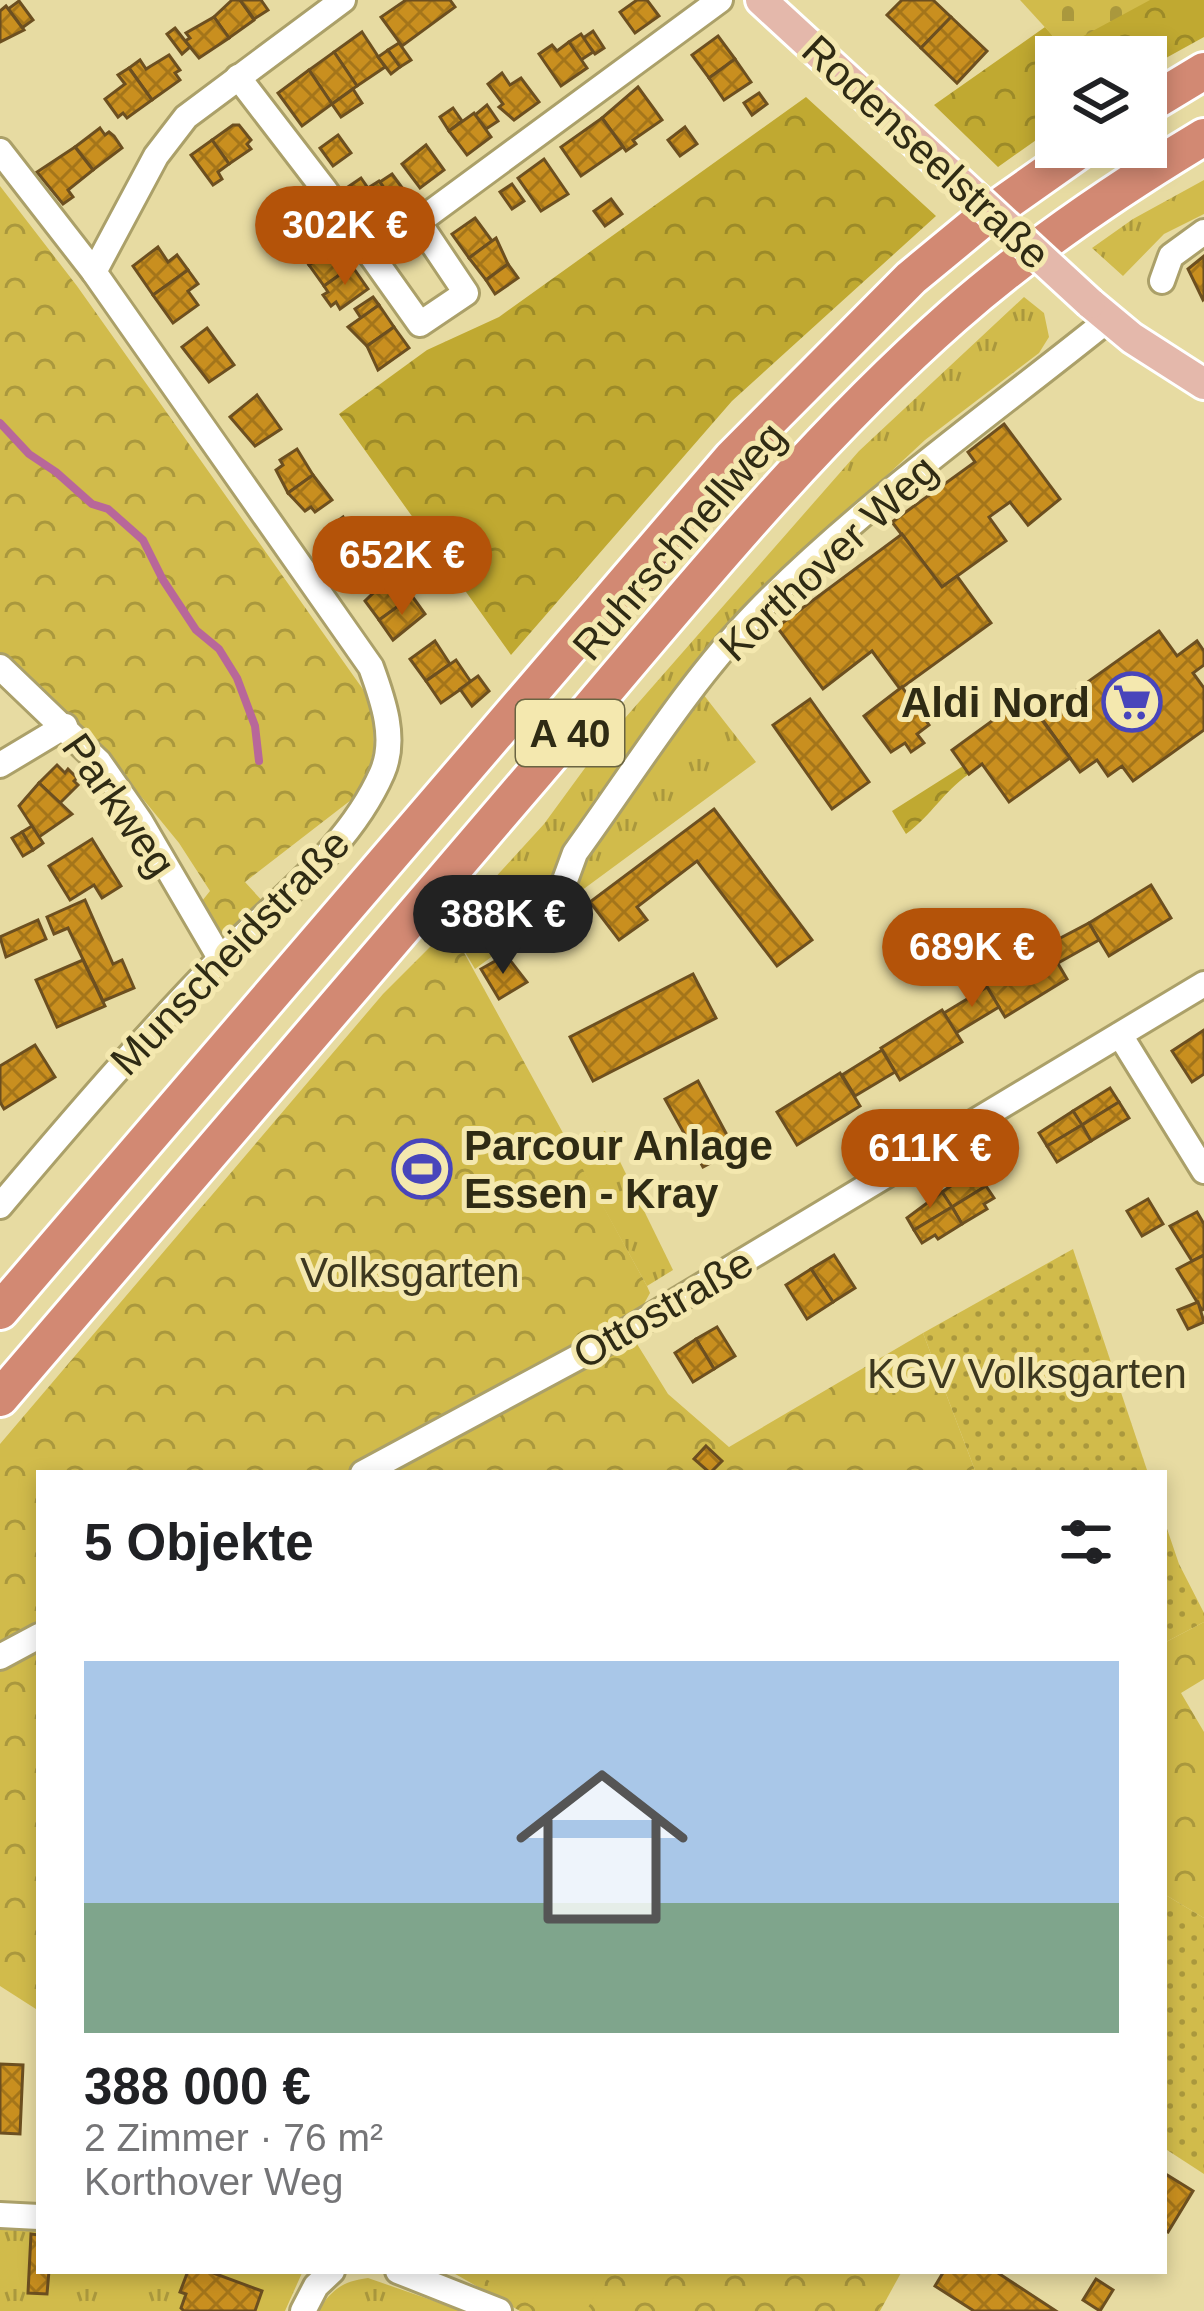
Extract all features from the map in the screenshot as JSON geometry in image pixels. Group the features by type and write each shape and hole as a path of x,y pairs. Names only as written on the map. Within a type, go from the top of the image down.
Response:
{"highway":[{"path":"1167,93 1204,71"},
{"name":"Ruhrschnellweg","path":"0,1398 682,603 861,404 1011,267 1077,218 1204,137"},
{"name":"Ruhrschnellweg","path":"0,1311 732,458 911,278 1054,168"}],"main road":[{"name":"Rodenseelstraße","path":"761,0 1099,311"},
{"path":"1099,311 1204,385"}],"street":[{"path":"94,272 156,156 186,117 343,0"},
{"path":"372,256 720,0"},
{"path":"238,77 420,324 466,293 418,223"},
{"name":"Munscheidstraße","path":"0,151 94,272 371,667 384,704 389,740 384,770 349,833 220,958 0,1206"},
{"path":"1162,281 1172,256 1204,232"},
{"name":"Korthover Weg","path":"567,902 564,883 575,853 755,614 869,508 1099,311"},
{"name":"Parkweg","path":"0,667 65,727 124,797 220,958"},
{"path":"0,765 65,727"},
{"name":"Ottostraße","path":"369,1470 625,1333 1204,983"},
{"path":"1120,1035 1204,1172"},
{"path":"0,1657 36,1638"},
{"path":"0,2215 36,2217"},
{"path":"303,2311 316,2286 329,2274"},
{"path":"406,2274 499,2311"}],"green space":[{"path":"1020,0 1150,0 1083,36 1053,36"},
{"path":"1137,0 1204,0 1204,37 1167,57 1167,36 1080,36"},
{"path":"1045,27 1053,36 1035,36 1035,141 998,167 934,105"},
{"path":"806,97 936,216 732,401 511,655 339,414 427,350 499,317"},
{"path":"1204,180 1204,214 1164,234 1123,276 1092,248 1133,219"},
{"path":"0,186 77,286 372,702 374,748 364,790 245,882 265,904 232,931 218,932 198,906 210,891 179,843 103,750 0,655"},
{"path":"1024,297 1044,313 1049,337 1039,353 925,440 707,646 689,676 756,762 475,969 450,927 544,824 604,742 859,451"},
{"path":"963,766 969,774 906,834 892,811"},
{"name":"Volksgarten","path":"450,927 647,1286 650,1293 629,1331 668,1394 729,1447 923,1333 975,1470 36,1470 36,2009 0,1986 0,1444 383,994"},
{"path":"605,1131 673,1270 647,1286 571,1149"},
{"name":"KGV Volksgarten","path":"1073,1249 1147,1470 975,1470 923,1333"},
{"name":"KGV Volksgarten","path":"1167,1529 1204,1613 1204,1622 1167,1641"},
{"path":"1204,1622 1204,1679 1181,1693 1204,1732 1204,1918 1167,1896 1167,1641"},
{"path":"1167,1896 1204,1918 1204,2174 1167,2150"},
{"path":"0,2225 36,2228 36,2274 302,2274 285,2311 0,2311"},
{"path":"455,2274 900,2274 880,2311 520,2311"},
{"path":"477,2274 607,2274 586,2311 541,2311"},
{"path":"368,2278 463,2311 318,2311 338,2288"}],"building":[{"path":"232,0 240,0 254,20 229,38 214,17"},
{"path":"240,0 261,0 268,10 254,19"},
{"path":"406,0 450,0 455,7 402,46 381,17"},
{"path":"637,0 647,0 659,16 635,33 620,12"},
{"path":"902,0 933,0 951,17 921,48 887,15"},
{"path":"19,1 33,20 22,28 8,9"},
{"path":"6,6 24,30 0,42 0,11"},
{"path":"214,17 229,38 199,58 185,41 190,38 186,33"},
{"path":"951,17 987,51 957,83 921,48"},
{"path":"175,28 190,47 182,54 167,34"},
{"path":"593,31 604,48 595,54 583,38"},
{"path":"362,32 385,67 357,86 334,52"},
{"path":"581,34 593,52 581,60 569,42"},
{"path":"718,36 735,59 709,78 692,55"},
{"path":"569,42 587,68 561,86 539,54 552,45 557,51"},
{"path":"399,43 411,60 400,67 388,50"},
{"path":"388,50 400,67 391,74 378,57"},
{"path":"334,52 357,86 332,104 309,70"},
{"path":"169,55 180,70 175,73 180,80 152,100 129,68 140,60 146,69"},
{"path":"735,59 751,82 724,100 709,78"},
{"path":"129,68 152,100 127,118 123,113 118,117 105,99 125,84 118,75"},
{"path":"309,70 332,104 302,126 278,93"},
{"path":"502,73 510,85 521,78 539,102 514,120 499,107 503,104 488,84"},
{"path":"638,87 662,120 633,140 636,144 626,151 602,118"},
{"path":"353,89 362,103 341,117 332,104"},
{"path":"759,93 767,104 752,115 744,103"},
{"path":"487,105 498,121 486,129 475,115"},
{"path":"453,108 462,121 449,131 440,117"},
{"path":"474,113 491,137 467,155 449,131"},
{"path":"602,118 623,147 581,176 561,147"},
{"path":"239,125 251,140 247,144 251,149 229,164 212,140"},
{"path":"685,127 697,144 680,156 668,140"},
{"path":"100,128 122,148 93,170 75,147"},
{"path":"338,135 351,153 333,166 320,148"},
{"path":"212,140 229,164 218,172 222,179 213,185 191,155"},
{"path":"426,145 444,170 420,188 402,164"},
{"path":"75,147 93,170 68,190 73,197 63,204 37,172"},
{"path":"544,159 568,194 541,211 518,178"},
{"path":"392,174 403,189 391,198 380,182"},
{"path":"361,178 368,188 379,181 396,205 372,223 348,187"},
{"path":"512,184 524,201 512,209 500,192"},
{"path":"611,199 622,214 605,226 594,211"},
{"path":"314,212 320,222 304,233 297,224"},
{"path":"475,218 492,241 469,258 452,234"},
{"path":"322,225 337,246 309,265 298,249 289,248"},
{"path":"496,238 508,264 486,280 469,258"},
{"path":"337,246 352,266 324,286 309,265"},
{"path":"158,247 168,262 177,255 188,270 153,295 133,266"},
{"path":"1204,256 1204,299 1203,300 1188,269"},
{"path":"508,264 518,278 495,294 486,280"},
{"path":"352,266 368,289 340,309 336,302 331,306 323,295 328,292 324,286"},
{"path":"188,270 198,284 188,291 198,305 173,323 153,295"},
{"path":"373,297 379,305 361,318 355,309"},
{"path":"379,305 394,327 367,346 348,327"},
{"path":"394,327 409,348 378,370 367,346"},
{"path":"207,328 234,365 209,382 182,347"},
{"path":"257,395 281,429 255,446 230,417"},
{"path":"1004,424 1060,499 1028,525 1010,502 989,517 1006,541 942,587 892,522 975,462 968,452"},
{"path":"297,449 313,475 288,493 276,470 283,465 280,460"},
{"path":"313,475 332,500 315,512 311,507 305,511 288,493"},
{"path":"343,517 355,543 335,558 321,538"},
{"path":"902,534 942,587 957,576 991,623 900,689 872,651 823,689 777,627"},
{"path":"355,543 368,549 364,553 371,563 349,578 335,558"},
{"path":"388,579 395,599 403,593 407,600 379,620 365,601"},
{"path":"412,596 425,614 393,640 379,620"},
{"name":"Aldi Nord","path":"1159,631 1177,656 1197,641 1204,651 1204,665 1193,673 1204,688 1204,730 1133,781 1122,766 1108,776 1097,760 1080,772 1040,716"},
{"path":"435,641 450,664 426,681 410,659"},
{"path":"456,660 471,682 441,703 426,681"},
{"path":"478,676 489,691 472,706 460,689"},
{"path":"902,687 929,725 917,734 924,743 911,752 905,743 891,752 864,716"},
{"path":"1025,697 1070,758 1009,802 982,764 969,774 952,750"},
{"path":"810,699 869,782 832,809 773,725"},
{"path":"57,765 65,773 68,769 78,785 60,803 39,783"},
{"path":"39,783 72,814 39,837 19,806"},
{"path":"714,809 812,940 777,966 697,861 637,907 647,920 619,940 590,902"},
{"path":"32,826 43,843 33,850 22,832"},
{"path":"22,832 33,850 23,856 12,838"},
{"path":"92,839 121,886 102,898 94,885 70,900 49,866"},
{"path":"1151,885 1171,918 1109,956 1089,923"},
{"path":"85,900 113,964 122,960 134,988 103,1001 68,928 54,934 47,917"},
{"path":"38,920 46,939 6,957 0,937"},
{"path":"1089,923 1099,940 1058,963 1047,945"},
{"path":"1047,945 1067,979 1005,1017 985,984"},
{"path":"506,955 527,982 499,999 481,969"},
{"path":"83,960 105,1006 57,1027 36,980"},
{"path":"693,974 716,1018 593,1081 570,1037"},
{"path":"987,987 999,1007 956,1033 944,1013"},
{"path":"942,1010 962,1042 900,1080 881,1048"},
{"path":"1204,1030 1204,1074 1192,1082 1172,1051"},
{"path":"35,1045 55,1077 4,1109 0,1066"},
{"path":"882,1050 895,1072 855,1096 842,1075"},
{"path":"840,1073 860,1106 797,1145 777,1112"},
{"path":"698,1081 735,1150 703,1167 665,1099"},
{"path":"1110,1088 1119,1102 1082,1125 1073,1111"},
{"path":"1119,1102 1129,1118 1091,1141 1082,1125"},
{"path":"1073,1111 1082,1125 1047,1146 1039,1133"},
{"path":"1082,1125 1091,1141 1057,1162 1047,1146"},
{"path":"979,1173 986,1186 952,1207 942,1192"},
{"path":"986,1186 994,1198 984,1204 987,1209 962,1224 952,1207"},
{"path":"942,1192 952,1207 914,1230 907,1218"},
{"path":"1148,1199 1163,1224 1142,1236 1127,1211"},
{"path":"952,1207 962,1224 922,1243 914,1230"},
{"path":"1197,1212 1204,1224 1204,1255 1192,1261 1170,1226"},
{"path":"834,1255 855,1288 833,1302 811,1269"},
{"path":"1204,1255 1204,1309 1202,1310 1177,1269"},
{"path":"811,1269 833,1302 807,1319 786,1285"},
{"path":"1198,1302 1204,1322 1188,1329 1178,1310"},
{"path":"717,1327 735,1356 714,1369 696,1339"},
{"path":"696,1339 714,1369 693,1382 675,1353"},
{"path":"706,1446 722,1461 707,1470 694,1459"},
{"path":"0,2064 23,2065 20,2134 0,2133"},
{"path":"1167,2175 1193,2191 1167,2232"},
{"path":"31,2234 36,2235 36,2274 49,2274 47,2294 28,2293"},
{"path":"187,2274 216,2274 262,2291 255,2311 184,2311 186,2294 180,2292"},
{"path":"942,2274 1000,2274 1056,2311 974,2311 935,2286"},
{"path":"1096,2279 1113,2290 1100,2311 1083,2300"}],"waterway":[{"path":"0,423 29,454 92,504 108,509 143,540 196,630 219,649 237,678 255,726 259,761"}],"place":[{"name":"Aldi Nord","path":"1132,702"},
{"name":"Parcour Anlage Essen - Kray","path":"422,1169"}]}
